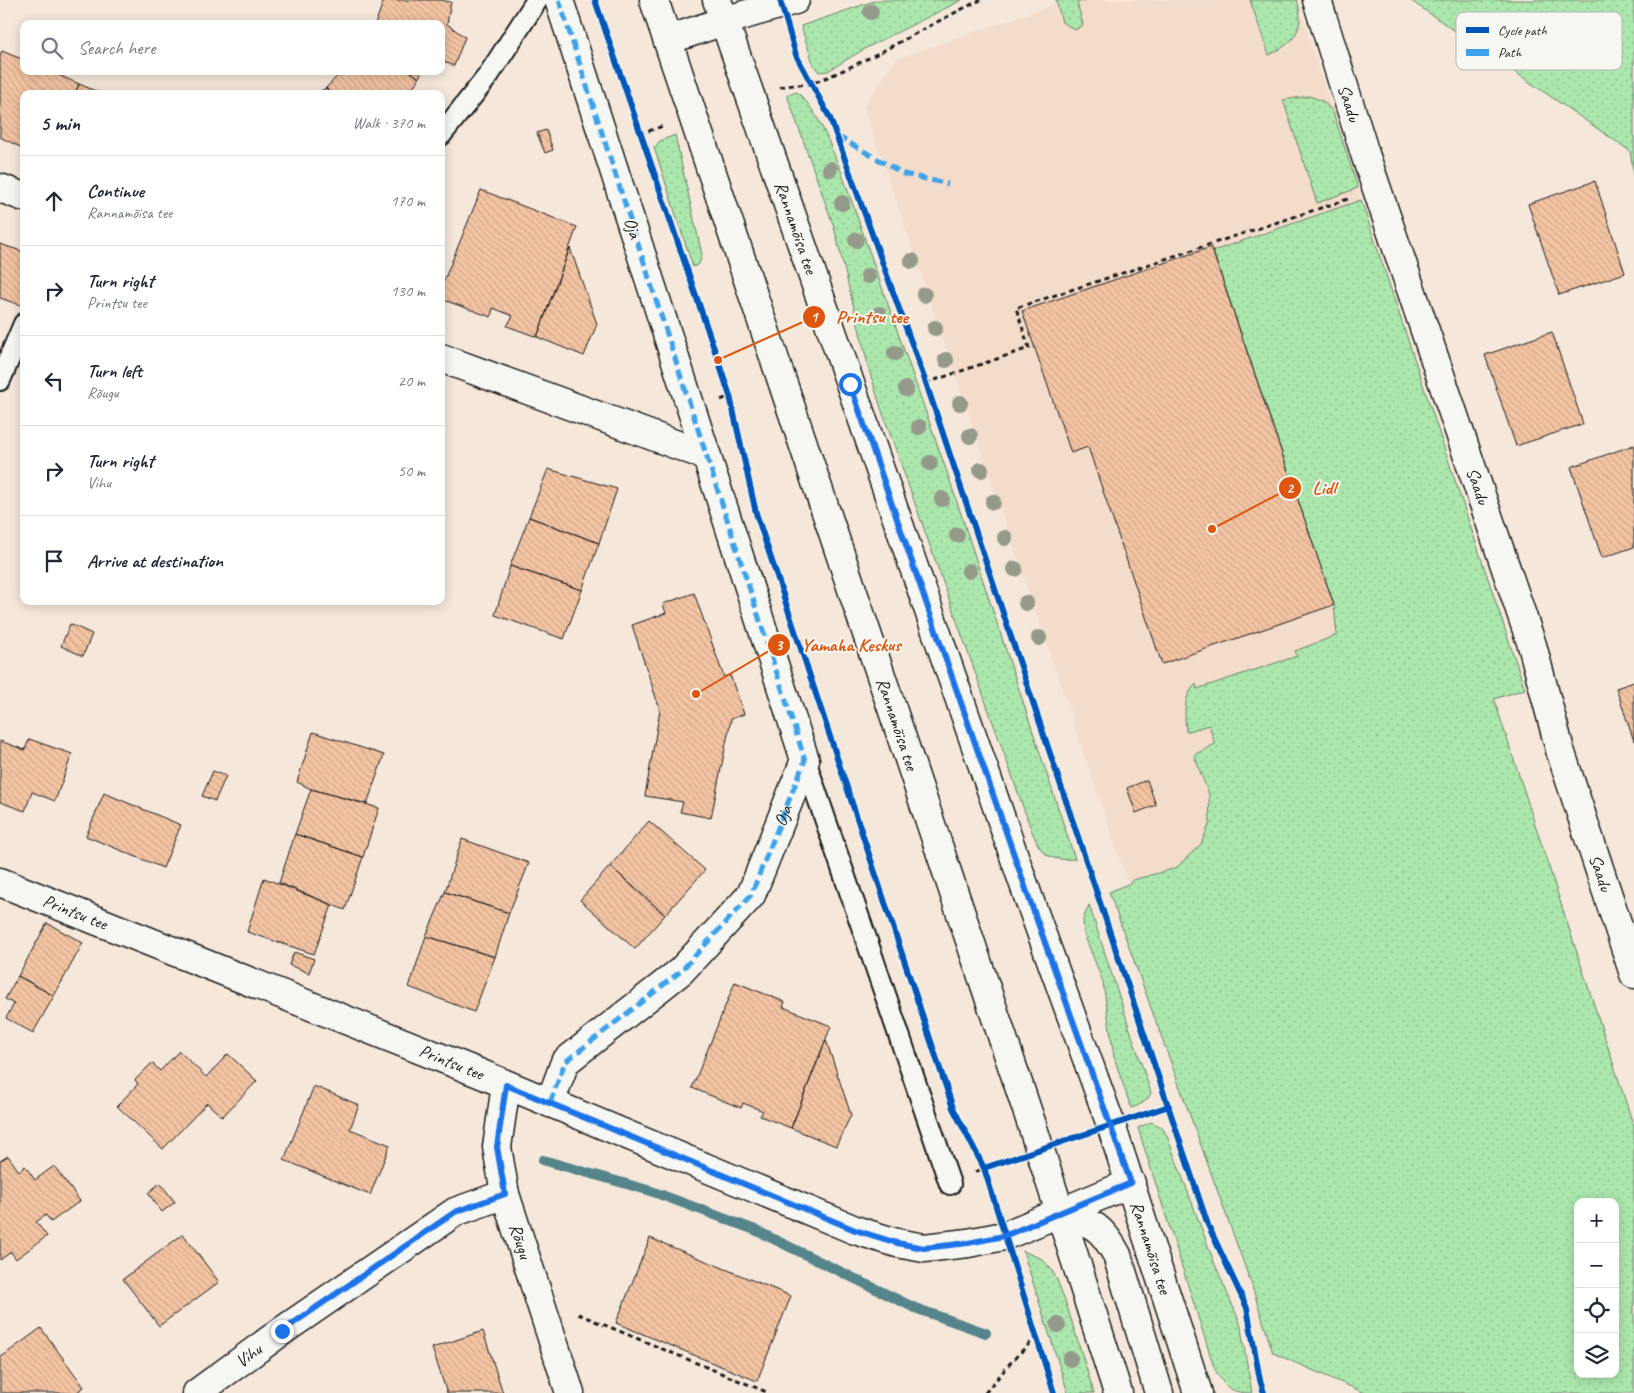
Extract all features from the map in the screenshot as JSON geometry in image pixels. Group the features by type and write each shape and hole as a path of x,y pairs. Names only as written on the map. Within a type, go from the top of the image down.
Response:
{"street":[{"name":"Oja","path":"550,1103 565,1062 681,971 751,895 805,760 559,0"},
{"name":"Rannamõisa tee","path":"654,0 1048,1146 1061,1214 1118,1393"},
{"path":"668,40 720,10 795,0"},
{"name":"Saadu","path":"1317,0 1377,189 1532,645 1560,750 1634,974"},
{"name":"Rannamõisa tee","path":"720,10 1029,898 1102,1127 1131,1183 1198,1393"},
{"path":"0,188 20,196"},
{"path":"445,359 707,456"},
{"name":"Printsu tee","path":"0,882 479,1073 855,1230 897,1243 924,1248 1004,1236 1061,1214 1131,1183"},
{"name":"Rõugu","path":"506,1085 497,1147 505,1194 570,1393"},
{"name":"Vihu","path":"197,1393 290,1325 455,1212 505,1194"},
{"path":"1061,1214 1089,1222 1107,1237 1117,1255 1159,1393"}],"lane":[{"path":"445,130 488,76 537,0"},
{"path":"0,380 20,333"},
{"path":"805,760 950,1184"}],"path":[{"path":"812,83 872,57 981,0"},
{"path":"808,76 817,92"},
{"path":"637,125 643,143"},
{"path":"926,383 1029,348 1016,308 1377,189"},
{"path":"923,374 929,392"},
{"path":"727,387 732,406"},
{"path":"718,401 730,396"},
{"path":"1048,1146 1102,1127"},
{"path":"979,1160 984,1168 986,1177"},
{"path":"984,1168 993,1165"},
{"path":"575,1313 770,1393"},
{"path":"1033,1328 1039,1346"},
{"path":"985,1393 1012,1361 1036,1337"}],"shaded area":[{"path":"1068,0 1297,0 1361,200 1525,689 1494,699 1634,1127 1144,930 864,106 896,59"}],"green space":[{"path":"877,0 962,0 866,48 828,71 819,72 814,66 801,26"},
{"path":"1056,0 1086,0 1077,3 1083,25 1075,30 1062,22"},
{"path":"1250,0 1297,0 1300,19 1296,34 1285,46 1269,55"},
{"path":"1410,0 1634,0 1634,175 1630,151 1512,70 1622,70 1622,12 1456,12 1456,32"},
{"path":"797,92 818,119 841,171 949,478 1075,859 1057,859 1046,854 1038,845 1031,829 882,411 870,373 834,227 787,95"},
{"path":"1309,96 1323,101 1333,112 1358,188 1317,203 1283,100"},
{"path":"675,135 702,255 699,264 693,267 654,147 660,141"},
{"path":"1361,200 1525,689 1494,699 1634,1127 1634,1393 1365,1393 1273,1353 1252,1286 1109,892 1133,880 1176,868 1201,844 1210,823 1209,795 1194,755 1215,744 1209,725 1186,732 1186,700 1192,689 1196,684 1197,689 1297,656 1295,651 1337,635 1334,605 1213,251"},
{"path":"1089,905 1151,1093 1143,1103 1131,1108 1114,1057 1103,982 1084,934 1083,919"},
{"path":"1151,1122 1162,1127 1167,1136 1214,1262 1240,1323 1252,1393 1238,1392 1228,1388 1214,1367 1138,1128"},
{"path":"1023,1251 1042,1259 1051,1269 1057,1280 1094,1393 1068,1393"}],"building":[{"path":"384,0 440,0 451,2 447,24 465,37 454,66 445,62 445,20 376,20"},
{"path":"2,51 20,58 20,75 58,75 79,84 77,90 20,90 20,147 0,137 0,55"},
{"path":"338,75 415,75 419,78 412,90 327,90 326,88"},
{"path":"79,84 93,90 77,90"},
{"path":"546,130 553,150 545,153 537,133"},
{"path":"1595,181 1625,273 1559,295 1528,204"},
{"path":"481,190 577,227 537,337 507,326 513,316 493,308 491,317 445,300 445,278"},
{"path":"0,244 20,251 20,305 0,298"},
{"path":"1211,247 1334,605 1162,664 1088,447 1071,453 1022,311"},
{"path":"570,248 597,324 584,356 537,337"},
{"path":"1552,332 1583,424 1516,446 1485,355"},
{"path":"1634,445 1634,547 1602,558 1571,467"},
{"path":"548,469 617,489 599,543 529,517"},
{"path":"529,517 599,543 582,590 510,566"},
{"path":"510,566 582,590 564,639 495,615"},
{"path":"694,593 724,677 730,675 744,714 731,719 711,818 680,812 683,802 645,796 660,710 632,625 666,613 663,604"},
{"path":"70,624 92,634 83,656 61,646"},
{"path":"1634,682 1634,741 1616,688"},
{"path":"313,732 384,755 367,804 311,789 297,782"},
{"path":"29,739 72,754 55,801 32,792 25,811 0,802 0,741 25,750"},
{"path":"213,771 226,776 215,801 202,796"},
{"path":"1147,780 1156,805 1136,813 1127,788"},
{"path":"311,789 379,808 363,857 295,834"},
{"path":"104,793 181,825 163,868 86,836"},
{"path":"649,821 705,870 665,915 610,866"},
{"path":"295,834 363,857 345,910 279,883"},
{"path":"462,839 529,863 509,913 445,892"},
{"path":"610,866 665,915 635,949 580,900"},
{"path":"264,878 332,905 314,954 247,932"},
{"path":"445,892 509,913 495,957 426,936"},
{"path":"47,923 83,943 54,996 18,976"},
{"path":"426,936 495,957 474,1012 409,987"},
{"path":"294,952 314,959 309,973 289,965"},
{"path":"18,976 54,996 33,1033 6,1018 14,1004 5,999"},
{"path":"735,982 785,1002 783,1007 831,1026 791,1128 760,1116 763,1111 743,1103 741,1108 692,1088"},
{"path":"826,1040 851,1115 836,1146 791,1128"},
{"path":"179,1051 206,1077 228,1054 257,1081 222,1117 207,1103 163,1149 117,1106 138,1084 135,1080 152,1063 160,1071"},
{"path":"314,1086 359,1105 350,1129 390,1145 370,1195 284,1160"},
{"path":"8,1156 19,1171 25,1166 35,1180 54,1166 80,1201 51,1222 46,1215 36,1222 47,1236 16,1259 11,1252 0,1260 0,1161"},
{"path":"160,1183 175,1202 162,1212 148,1193"},
{"path":"183,1234 219,1282 159,1326 123,1279"},
{"path":"650,1238 791,1296 757,1381 616,1323"},
{"path":"41,1328 84,1387 76,1393 0,1393 0,1358"},
{"path":"483,1331 503,1393 447,1393 432,1348"}],"waterway":[{"path":"543,1160 651,1191 755,1230 915,1308 986,1333"}],"marked path":[{"path":"550,1103 565,1062 681,971 751,895 805,760 559,0"},
{"path":"837,136 904,174 948,184"}],"cycle path":[{"path":"595,0 730,396 756,513 953,1108 984,1168 1054,1393"},
{"path":"780,0 796,55 830,118 926,383 1208,1225 1247,1308 1264,1393"},
{"path":"984,1168 1169,1106"}],"place":[{"name":"Printsu tee","path":"718,360"},
{"name":"Lidl","path":"1212,529"},
{"name":"Yamaha Keskus","path":"696,694"}],"route":[{"path":"282,1331 455,1212 505,1194 497,1147 506,1085 855,1230 897,1243 924,1248 968,1243 1004,1236 1061,1214 1131,1183 1029,898 850,384"}]}
